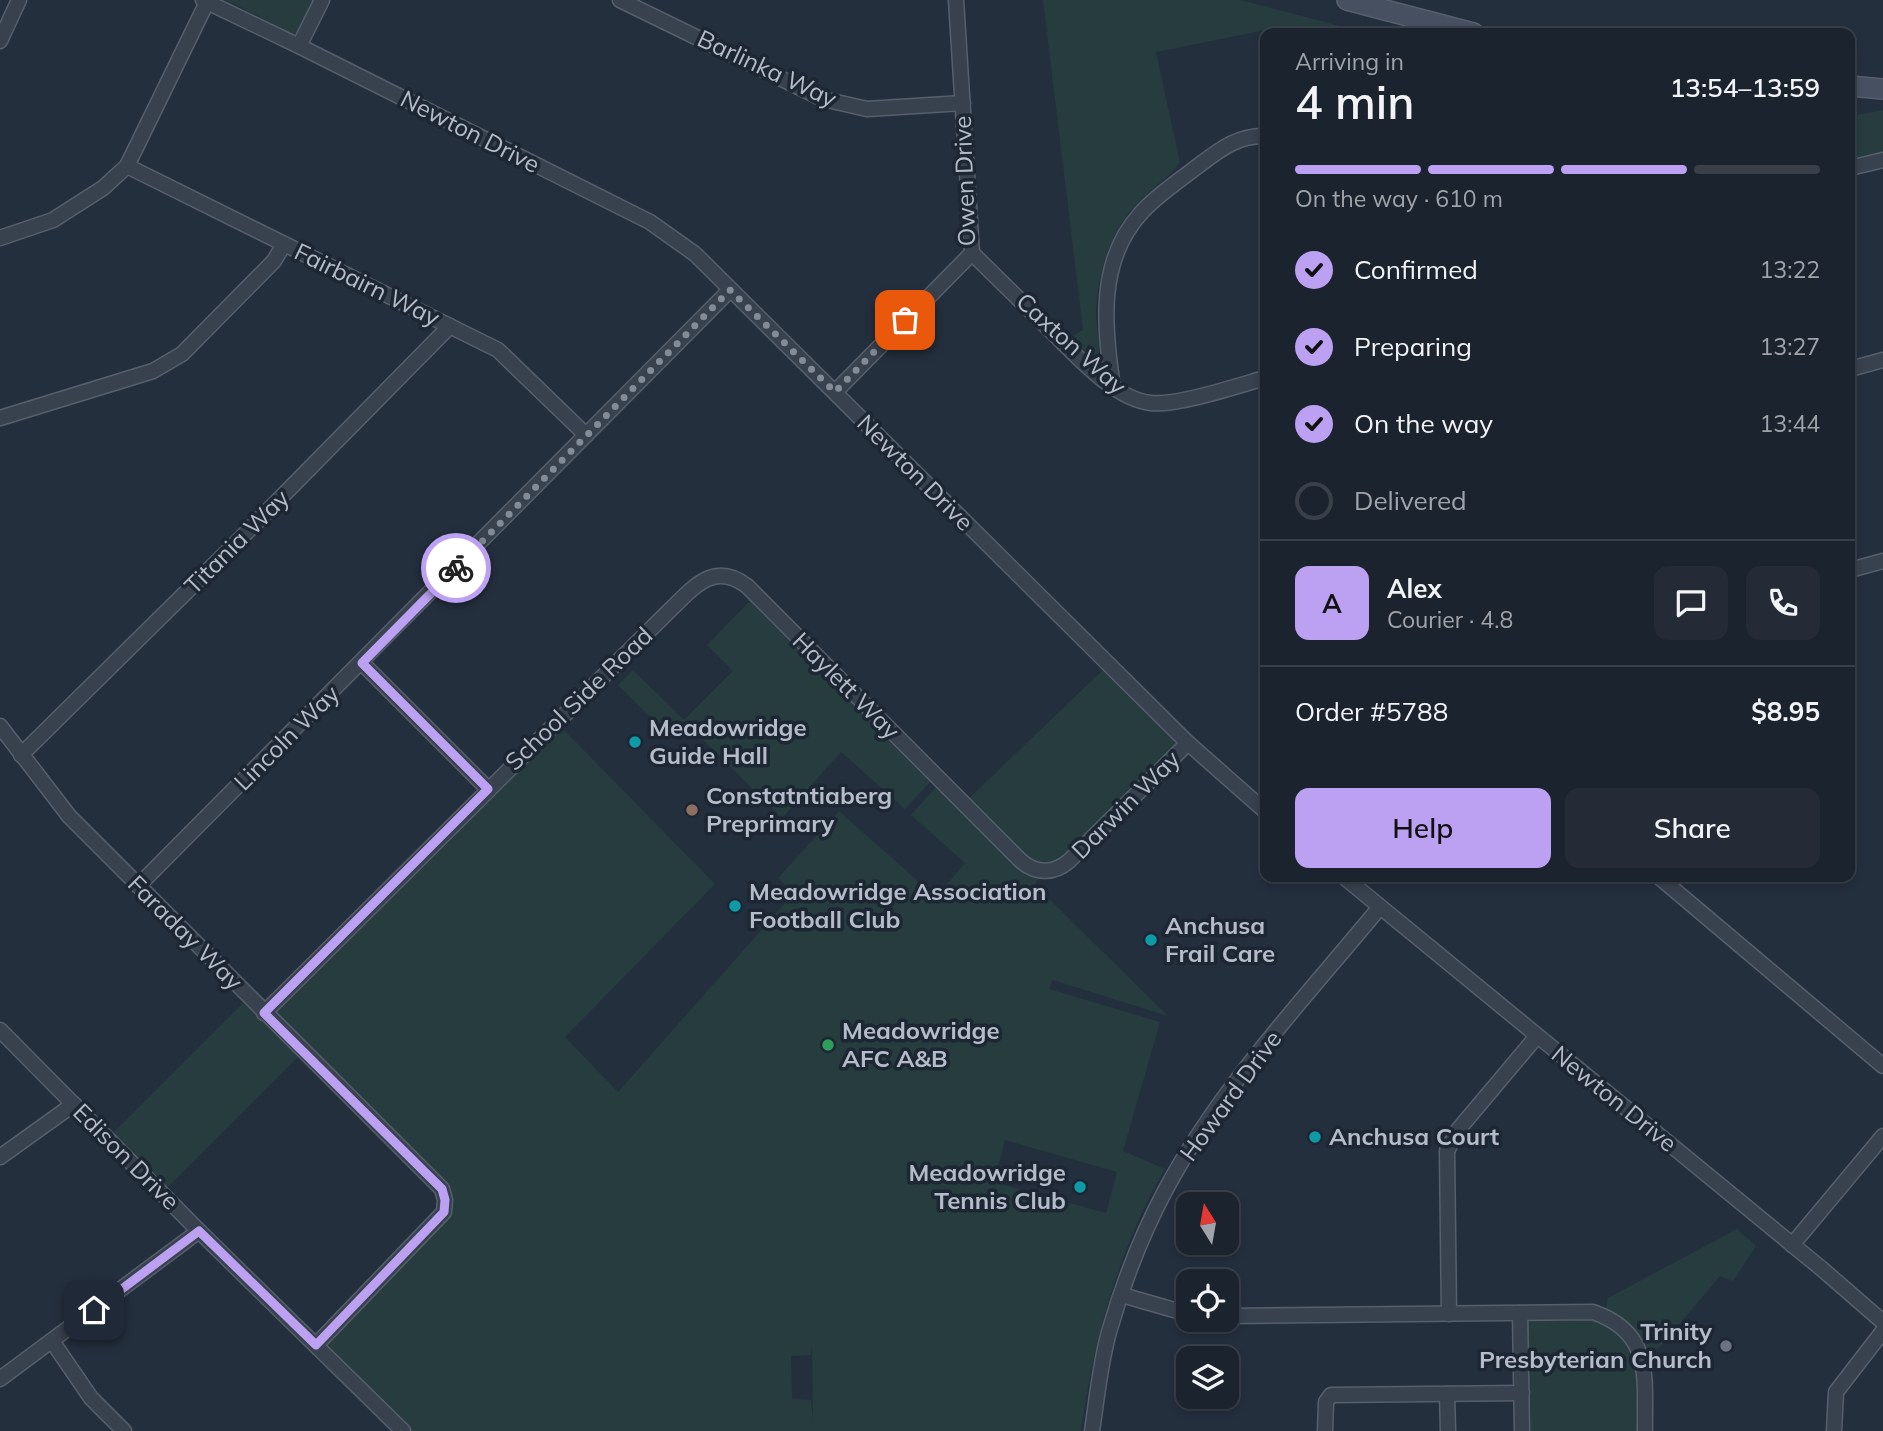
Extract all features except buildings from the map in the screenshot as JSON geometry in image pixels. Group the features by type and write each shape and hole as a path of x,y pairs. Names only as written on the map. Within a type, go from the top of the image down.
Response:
{"main road":[{"path":"1347,0 1454,28"},
{"path":"1855,86 1880,88"}],"street":[{"path":"0,41 19,0"},
{"path":"299,46 322,0"},
{"name":"Barlinka Way","path":"620,0 823,99 867,109 963,103"},
{"name":"Owen Drive","path":"835,392 972,253 956,0"},
{"path":"0,238 53,220 103,188 127,166 205,1"},
{"name":"Newton Drive","path":"205,1 650,222 695,254 1188,743 1260,807"},
{"path":"1113,387 1105,302 1109,278 1126,234 1139,215 1156,198 1225,145 1239,139 1260,136"},
{"path":"1855,167 1883,160"},
{"name":"Fairbairn Way","path":"127,166 498,350 586,435"},
{"path":"0,418 143,374 168,363 181,354 274,261 284,244"},
{"name":"Caxton Way","path":"972,253 1087,365 1113,387 1135,400 1167,403 1260,379"},
{"name":"Lincoln Way","path":"138,886 730,290"},
{"name":"Titania Way","path":"21,755 239,540 450,326"},
{"path":"1855,368 1883,360"},
{"path":"1855,569 1883,561"},
{"name":"School Side Road","path":"264,1013 699,582 724,576"},
{"name":"Haylett Way","path":"724,576 736,578 747,586 964,803"},
{"path":"362,663 488,789"},
{"name":"Faraday Way","path":"0,726 69,816 442,1189 444,1212 316,1345"},
{"name":"Darwin Way","path":"964,803 1028,867 1041,871 1057,869 1069,862 1188,743"},
{"name":"Newton Drive","path":"1350,882 1883,1322"},
{"path":"1664,882 1883,1066"},
{"name":"Howard Drive","path":"1092,1431 1108,1334 1147,1228 1167,1188 1190,1150 1251,1063 1380,907"},
{"name":"Edison Drive","path":"0,1030 402,1431"},
{"path":"1449,1314 1447,1152 1458,1130 1537,1036"},
{"path":"0,1157 74,1104"},
{"path":"1792,1245 1883,1136"},
{"path":"0,1379 199,1231"},
{"path":"1122,1295 1176,1311"},
{"path":"1239,1316 1593,1312 1616,1323 1639,1348 1644,1365 1645,1431"},
{"path":"1520,1313 1522,1431"},
{"path":"1834,1431 1836,1392 1883,1331"},
{"path":"52,1341 91,1398 124,1431"},
{"path":"1325,1431 1326,1402 1331,1395 1522,1393"},
{"path":"1447,1394 1448,1431"}],"green space":[{"path":"226,0 317,0 298,32 292,33"},
{"path":"1043,0 1240,0 1348,28 1260,28 1260,31 1156,52 1180,163 1133,208 1111,244 1099,285 1096,313 1099,356 1094,359 1069,338 1083,330"},
{"path":"1883,110 1883,154 1855,161 1855,115"},
{"path":"750,601 931,781 905,809 841,752 782,818 684,721 670,737 618,685 633,670 684,720 733,671 707,645"},
{"path":"1108,665 1188,743 1069,861 1041,871 964,803"},
{"path":"556,722 715,884 565,1037 618,1092 794,893 778,878 839,811 936,897 965,863 911,815 937,786 1020,870 1027,876 1038,879 1035,885 1168,1016 1053,980 1049,989 1160,1022 1123,1151 1165,1169 1134,1231 1110,1296 1093,1363 1081,1431 403,1431 316,1345 445,1200 303,1052 162,1193 108,1138 248,998 264,1013","holes":["1005,1140 1117,1172 1106,1213 994,1182","812,1344 813,1418 813,1419 811,1400 792,1399 791,1356 811,1355"]},
{"path":"1737,1229 1756,1246 1733,1281 1720,1276 1660,1347 1648,1355 1630,1330 1606,1310 1608,1298"},
{"path":"1593,1312 1639,1348 1645,1431 1522,1431 1520,1313"}],"way so far":[{"path":"456,568 730,290 835,392 905,320"}],"place":[{"name":"Meadowridge Guide Hall","path":"635,742"},
{"name":"Constatntiaberg Preprimary","path":"692,810"},
{"name":"Meadowridge Association Football Club","path":"735,906"},
{"name":"Anchusa Frail Care","path":"1151,940"},
{"name":"Meadowridge AFC A&B","path":"828,1045"},
{"name":"Anchusa Court","path":"1315,1137"},
{"name":"Meadowridge Tennis Club","path":"1080,1187"},
{"name":"Trinity Presbyterian Church","path":"1726,1346"}],"route":[{"path":"94,1310 199,1231 316,1345 444,1212 446,1206 442,1189 264,1013 488,789 362,663 456,568"}]}
